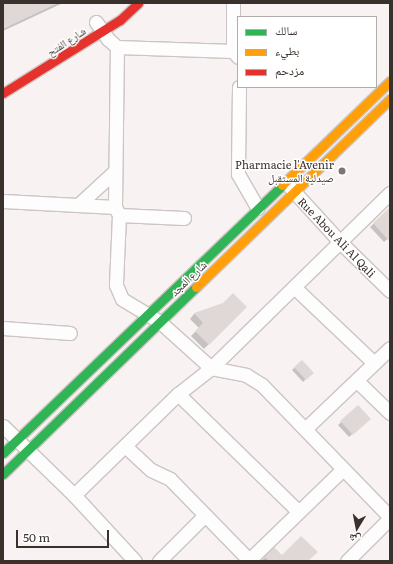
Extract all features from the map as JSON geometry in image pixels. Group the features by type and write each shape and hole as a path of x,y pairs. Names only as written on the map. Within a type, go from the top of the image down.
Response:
{"main road":[{"name":"شارع الفتح","path":"3,93 23,81 99,24 138,3"},
{"path":"18,70 23,81"},
{"name":"شارع المجد","path":"3,453 390,81"},
{"name":"شارع المجد","path":"3,474 390,99"}],"street":[{"path":"117,47 235,54 233,3"},
{"path":"99,24 117,47 114,172 117,211 118,292 129,305 160,322 211,368 246,375 254,380 305,429 342,470 390,518 347,561"},
{"path":"240,88 238,174 258,208"},
{"path":"78,205 114,172"},
{"name":"Rue Abou Ali Al Qali","path":"285,181 339,241 390,291"},
{"path":"74,495 178,394 211,368 339,241 390,193"},
{"path":"3,201 78,205 117,211 184,218"},
{"path":"294,286 374,363"},
{"path":"3,328 70,333"},
{"path":"305,429 390,348"},
{"path":"357,380 390,413"},
{"path":"178,394 298,512"},
{"path":"3,426 74,495 135,561"},
{"path":"125,446 151,470 170,479 249,561 342,470"},
{"path":"159,561 205,515"}],"building":[{"path":"3,3 58,3 3,29"},
{"path":"390,207 390,242 373,223"},
{"path":"233,293 247,307 209,345 195,331 203,323 194,313 223,303"},
{"path":"302,360 314,373 306,380 294,367"},
{"path":"358,405 371,419 353,435 340,421"},
{"path":"301,536 318,552 308,561 269,561 264,556 274,547 282,555"}],"traffic: fast":[{"path":"3,453 282,185"},
{"path":"3,474 196,287"}],"traffic: slow":[{"path":"282,185 390,81"},
{"path":"196,287 390,99"}],"traffic: jam":[{"path":"3,93 120,20 138,3"}],"place":[{"name":"Pharmacie l'Avenir صيدلية المستقبل","path":"342,171"}]}
